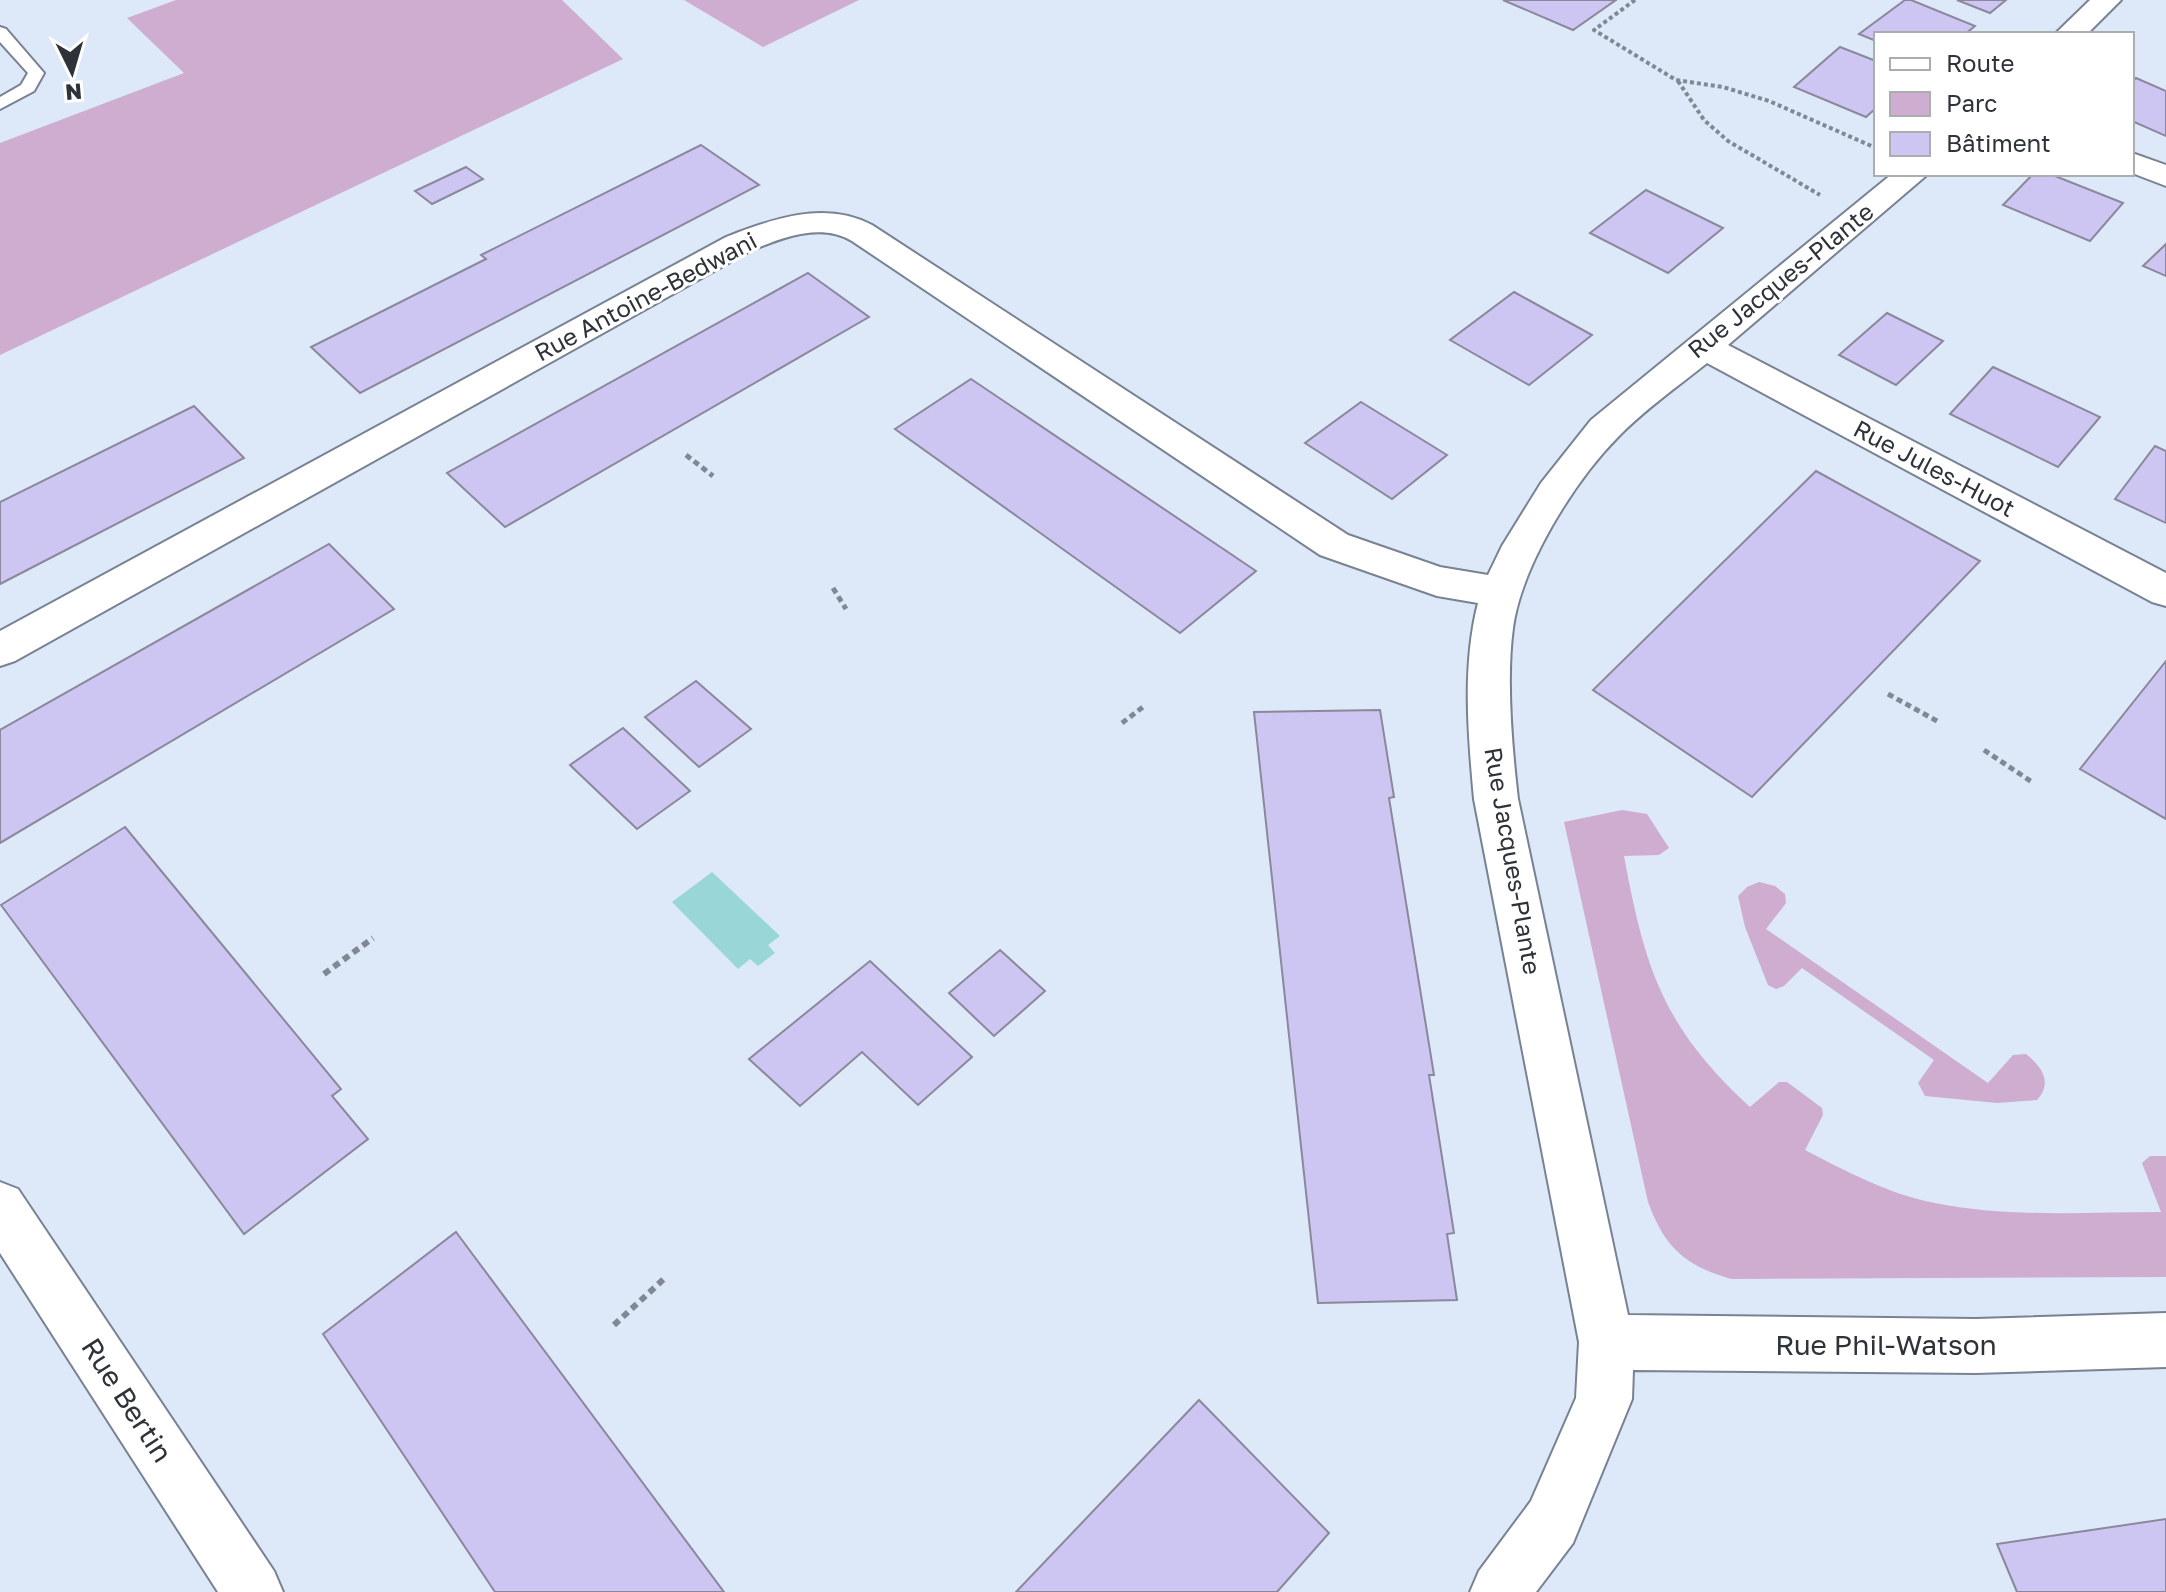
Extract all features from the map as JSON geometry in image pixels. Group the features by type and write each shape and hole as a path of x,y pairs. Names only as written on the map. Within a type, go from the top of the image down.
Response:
{"street":[{"path":"2072,32 2107,0"},
{"path":"2134,163 2166,176"},
{"name":"Rue Jacques-Plante","path":"1500,1592 1552,1522 1604,1399 1606,1342 1496,799 1490,725 1492,629 1501,592 1528,535 1554,493 1604,429 1910,176"},
{"name":"Rue Antoine-Bedwani","path":"0,650 738,244 777,228 809,223 849,227 877,243 1334,545 1437,581 1501,592"},
{"name":"Rue Jules-Huot","path":"1703,346 2166,591"},
{"name":"Rue Bertin","path":"0,1207 253,1592"},
{"name":"Rue Phil-Watson","path":"1606,1342 1976,1346 2166,1340"}],"lane":[{"path":"0,32 36,73 28,88 0,104"}],"path":[{"path":"1635,0 1594,30 1682,84 1704,120 1728,141 1821,195"},
{"path":"1676,80 1723,87 1769,101 1874,147"},
{"path":"686,455 713,476"},
{"path":"833,588 846,609"},
{"path":"1888,694 1937,721"},
{"path":"1122,723 1143,707"},
{"path":"1984,750 2032,782"},
{"path":"324,974 373,938"},
{"path":"614,1325 666,1277"}],"green space":[{"path":"176,0 562,0 623,59 0,355 0,143 184,73 127,18"},
{"path":"684,0 859,0 763,47"},
{"path":"1622,810 1647,814 1669,848 1659,855 1624,856 1640,932 1662,994 1697,1050 1750,1107 1779,1082 1787,1082 1822,1108 1823,1115 1805,1150 1884,1188 1963,1208 2048,1213 2161,1212 2142,1163 2150,1156 2166,1156 2166,1277 1732,1279 1701,1268 1679,1253 1662,1232 1648,1202 1564,822"},
{"path":"1759,882 1775,886 1785,894 1786,903 1766,929 1988,1083 2013,1055 2026,1054 2044,1075 2044,1087 2037,1100 1997,1103 1925,1096 1918,1083 1934,1060 1802,968 1784,986 1776,989 1768,985 1745,927 1738,896 1747,887"}],"shaded area":[{"path":"712,872 780,936 768,945 775,953 758,966 750,959 738,969 672,902"}],"building":[{"path":"1503,0 1616,0 1573,30"},
{"path":"1905,0 1975,26 1968,32 1874,32 1874,40 1859,34"},
{"path":"1957,0 2006,0 1990,13"},
{"path":"1840,47 1874,60 1874,110 1866,117 1794,87"},
{"path":"2136,78 2166,91 2166,136 2134,122"},
{"path":"701,145 759,185 360,393 311,347 486,259 481,255"},
{"path":"466,167 483,179 432,204 415,191"},
{"path":"2031,176 2055,176 2123,203 2090,241 2003,205"},
{"path":"1646,190 1723,228 1668,273 1590,233"},
{"path":"2166,244 2166,276 2143,266"},
{"path":"808,273 869,317 505,527 447,473"},
{"path":"1514,292 1592,335 1529,385 1450,340"},
{"path":"1887,313 1943,341 1896,385 1839,355"},
{"path":"1993,367 2100,417 2058,467 1950,414"},
{"path":"971,379 1256,571 1180,633 895,429"},
{"path":"1361,402 1447,455 1392,499 1305,443"},
{"path":"194,406 244,458 0,584 0,502"},
{"path":"2155,446 2166,451 2166,523 2115,499"},
{"path":"1816,471 1980,561 1752,797 1593,690"},
{"path":"329,544 394,609 0,843 0,730"},
{"path":"2166,661 2166,819 2080,769"},
{"path":"696,681 751,729 699,767 645,717"},
{"path":"1380,710 1394,797 1389,798 1434,1075 1429,1075 1454,1233 1447,1234 1457,1300 1318,1303 1254,712"},
{"path":"623,728 690,791 637,829 570,765"},
{"path":"125,827 341,1089 332,1096 368,1139 244,1234 1,905"},
{"path":"1000,950 1045,991 994,1036 949,993"},
{"path":"870,961 972,1057 918,1105 862,1052 800,1106 749,1059"},
{"path":"456,1232 724,1592 495,1592 323,1334"},
{"path":"1199,1400 1329,1533 1277,1592 1016,1592"},
{"path":"2166,1519 2166,1592 2017,1592 1997,1544"}]}
